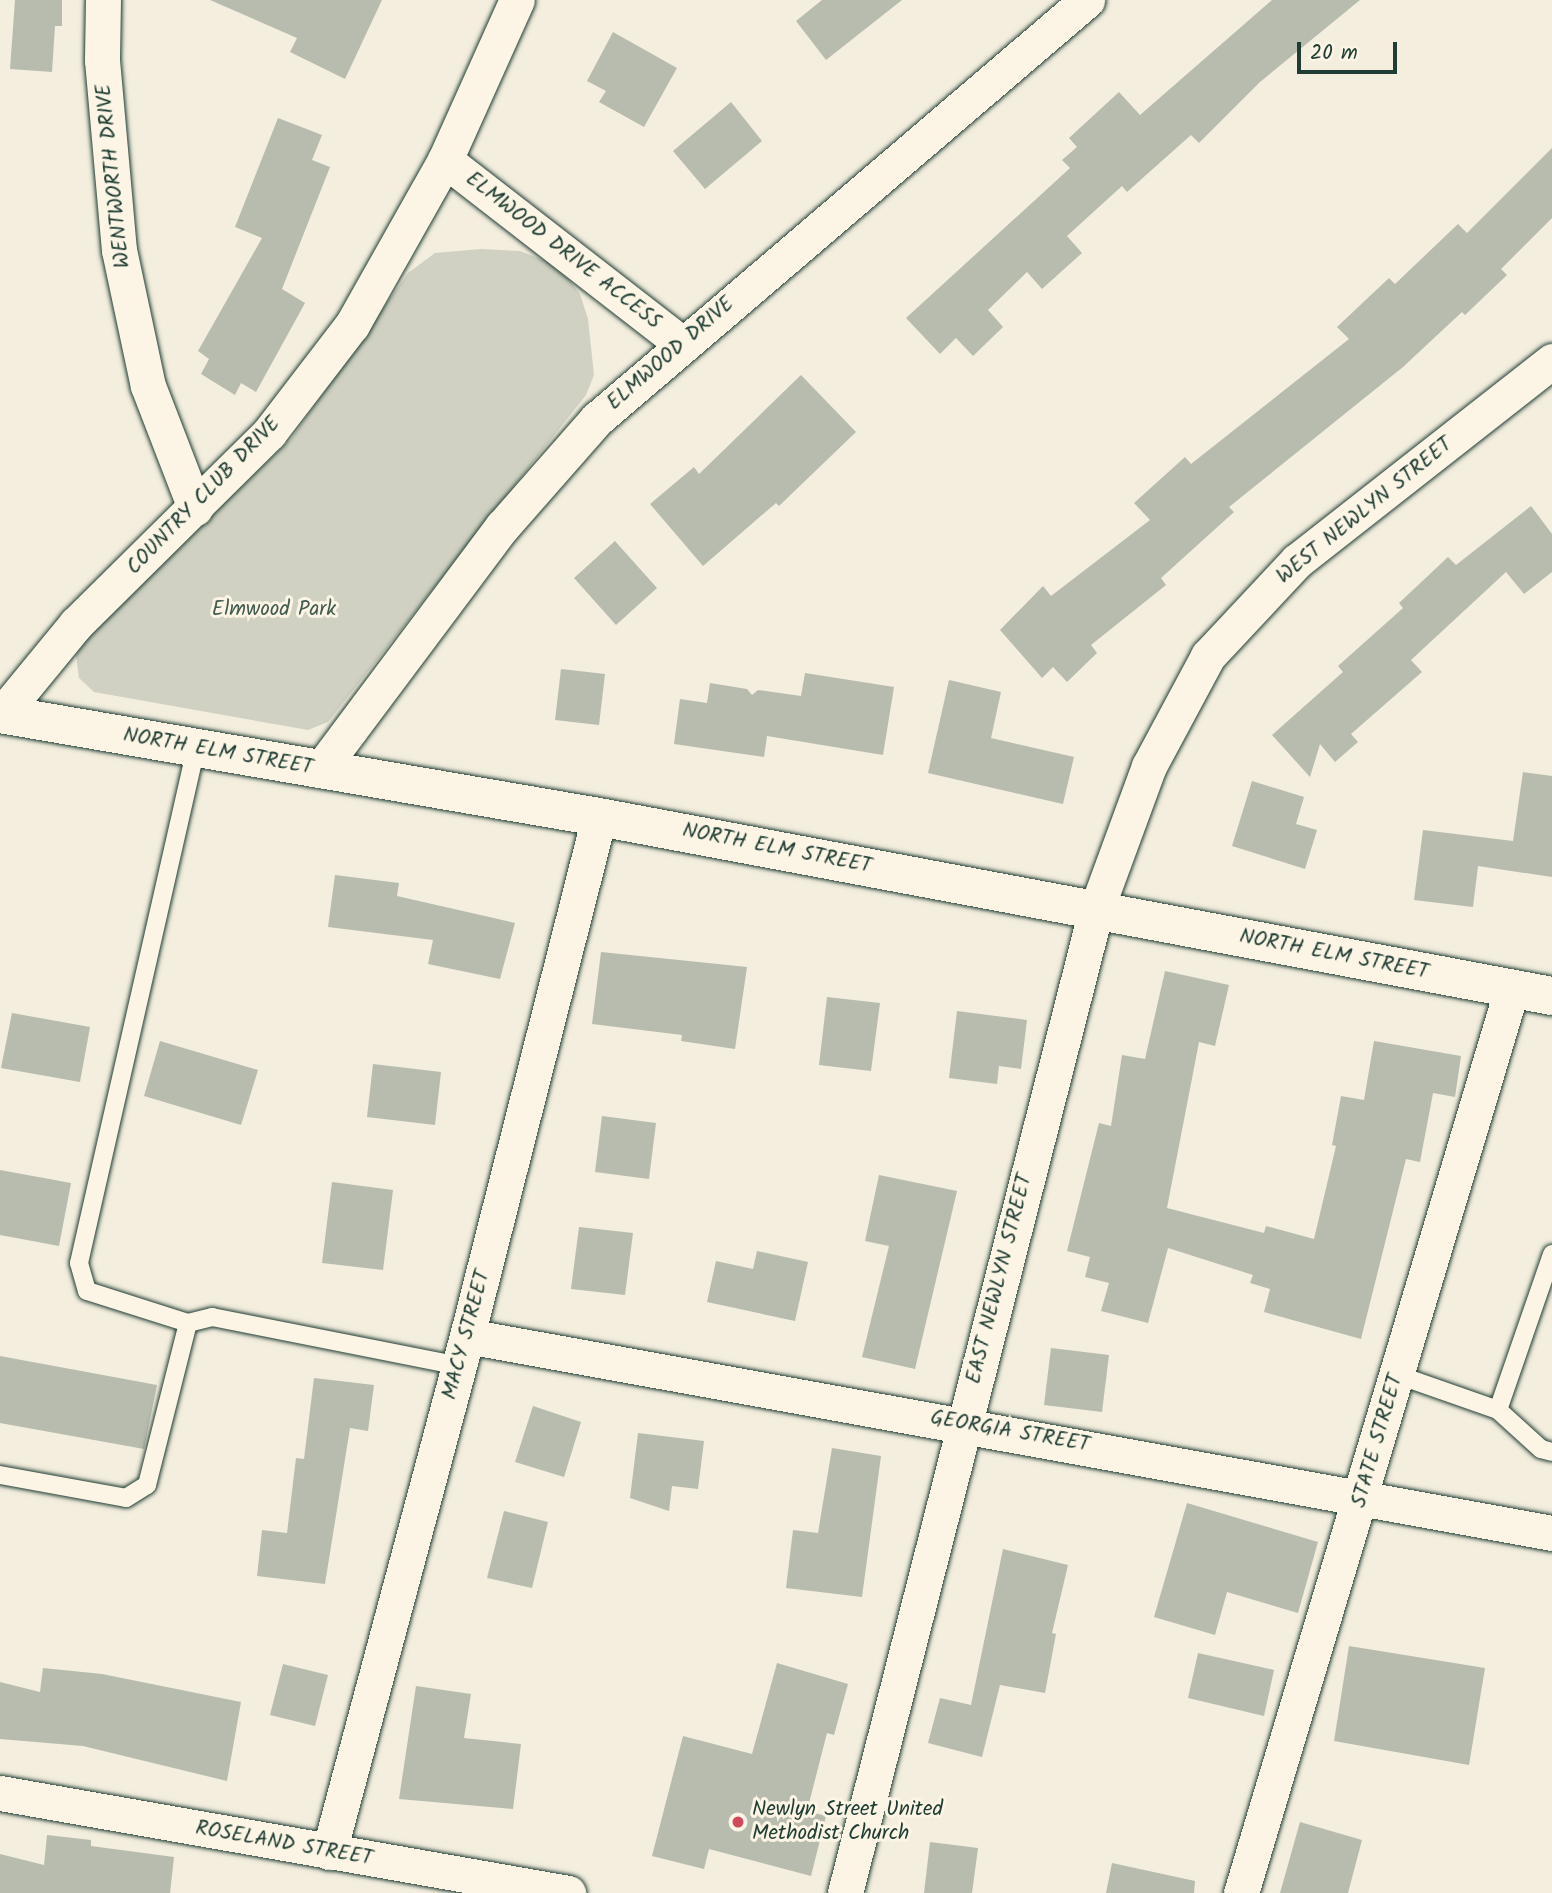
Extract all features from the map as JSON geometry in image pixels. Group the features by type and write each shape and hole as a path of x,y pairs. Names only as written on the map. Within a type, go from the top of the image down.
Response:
{"main road":[{"name":"NORTH ELM STREET","path":"1,714 599,817 1552,996"}],"street":[{"name":"WENTWORTH DRIVE","path":"103,0 102,60 118,250 148,386 195,508"},
{"name":"COUNTRY CLUB DRIVE","path":"1,714 76,624 269,433 352,325 445,160 517,0"},
{"name":"ELMWOOD DRIVE","path":"320,770 502,527 597,419 681,343 1087,0"},
{"name":"ELMWOOD DRIVE ACCESS","path":"445,160 681,343"},
{"name":"WEST NEWLYN STREET","path":"1096,910 1149,766 1208,656 1297,561 1552,361"},
{"name":"MACY STREET","path":"329,1852 463,1351 599,817"},
{"name":"EAST NEWLYN STREET","path":"845,1893 1096,910"},
{"name":"STATE STREET","path":"1241,1893 1512,988"},
{"name":"GEORGIA STREET","path":"463,1351 963,1423 1552,1533"},
{"name":"ROSELAND STREET","path":"0,1793 568,1893"}],"lane":[{"path":"197,748 79,1263 87,1291 188,1323 212,1317 463,1351"},
{"path":"1498,1410 1552,1254"},
{"path":"0,1475 126,1498 147,1485 188,1323"},
{"path":"1398,1375 1498,1410 1541,1449 1552,1452"}],"green space":[{"name":"Elmwood Park","path":"481,249 520,251 558,266 580,294 588,319 594,375 586,395 328,722 308,730 94,692 79,678 76,655 86,636 291,439 408,273 435,253"}],"building":[{"path":"15,0 62,0 62,26 55,26 52,72 10,69"},
{"path":"210,0 382,0 345,79 290,52 297,38"},
{"path":"822,0 902,0 826,60 796,21"},
{"path":"1272,0 1360,0 1260,82 1199,143 1191,135 1127,192 1122,186 1067,236 1082,253 1042,289 1027,272 988,310 1003,327 973,356 956,338 940,354 906,318 1070,168 1062,160 1077,147 1069,138 1119,92 1140,115"},
{"path":"613,32 677,68 644,127 599,102 606,91 587,81"},
{"path":"731,102 762,141 705,189 673,151"},
{"path":"278,118 322,135 312,160 330,167 282,289 305,303 256,392 241,383 235,395 201,374 209,359 198,351 262,238 235,227"},
{"path":"1552,148 1552,218 1501,269 1507,275 1465,315 1462,312 1403,367 1229,507 1234,512 1161,578 1166,585 1091,645 1097,653 1067,682 1053,667 1042,678 1000,630 1043,586 1051,596 1150,520 1134,503 1185,457 1191,464 1349,339 1337,327 1389,278 1395,284 1458,224 1467,233"},
{"path":"801,375 856,432 779,506 776,503 703,566 650,504 694,467 699,474"},
{"path":"1531,506 1552,534 1552,572 1524,594 1506,572 1411,660 1422,672 1351,734 1358,742 1335,762 1320,744 1310,777 1272,735 1343,672 1338,666 1403,608 1399,603 1448,557 1456,565"},
{"path":"615,541 657,588 616,625 574,578"},
{"path":"561,669 605,674 599,725 555,720"},
{"path":"805,673 894,687 883,755 767,736 764,757 674,744 680,699 707,703 710,683 747,689 752,695 758,690 801,696"},
{"path":"949,680 1001,692 991,738 1074,757 1063,804 928,773"},
{"path":"1523,772 1552,776 1552,877 1478,866 1473,907 1414,900 1423,830 1513,841"},
{"path":"1252,781 1304,797 1296,824 1317,830 1305,869 1232,846"},
{"path":"335,875 399,883 397,896 515,923 500,979 428,964 433,940 328,927"},
{"path":"601,952 747,967 735,1049 681,1041 682,1035 592,1024"},
{"path":"1165,971 1229,985 1215,1046 1199,1042 1167,1208 1264,1233 1266,1226 1314,1239 1336,1146 1332,1145 1341,1096 1364,1100 1374,1041 1461,1056 1455,1097 1433,1093 1420,1162 1406,1159 1361,1339 1264,1312 1270,1289 1250,1283 1253,1275 1168,1248 1148,1323 1101,1311 1109,1283 1085,1277 1090,1257 1067,1251 1099,1123 1111,1126 1122,1055 1145,1059"},
{"path":"827,997 880,1003 871,1071 819,1065"},
{"path":"957,1011 1027,1020 1021,1069 999,1066 997,1084 949,1078"},
{"path":"12,1013 90,1027 80,1082 1,1068"},
{"path":"160,1041 258,1070 241,1125 144,1096"},
{"path":"373,1064 441,1072 435,1125 367,1117"},
{"path":"602,1116 656,1123 649,1179 595,1172"},
{"path":"0,1170 71,1183 59,1246 0,1235"},
{"path":"879,1175 957,1191 915,1369 862,1357 889,1246 865,1241"},
{"path":"332,1182 393,1190 383,1270 322,1263"},
{"path":"579,1227 633,1233 625,1295 571,1289"},
{"path":"757,1251 808,1262 795,1321 707,1302 716,1261 753,1269"},
{"path":"1051,1348 1109,1355 1102,1412 1044,1405"},
{"path":"0,1356 157,1385 144,1449 0,1423"},
{"path":"314,1378 374,1385 368,1431 350,1428 325,1584 257,1576 262,1530 287,1533 296,1458 304,1459"},
{"path":"533,1406 581,1422 564,1477 515,1462"},
{"path":"638,1433 704,1441 698,1489 672,1486 669,1511 630,1498"},
{"path":"832,1448 881,1456 862,1597 786,1588 793,1530 818,1533"},
{"path":"1187,1503 1318,1542 1298,1613 1227,1592 1215,1635 1154,1617"},
{"path":"504,1511 548,1522 532,1588 487,1578"},
{"path":"1003,1549 1068,1565 1052,1633 1056,1634 1045,1693 1000,1685 982,1757 928,1743 940,1698 971,1705"},
{"path":"1349,1646 1485,1668 1469,1765 1334,1741"},
{"path":"1198,1653 1274,1670 1264,1716 1188,1698"},
{"path":"777,1663 848,1684 834,1735 827,1733 807,1811 826,1816 811,1876 709,1849 704,1869 652,1856 683,1736 752,1754"},
{"path":"283,1664 328,1675 315,1726 270,1715"},
{"path":"43,1668 102,1674 241,1702 227,1781 83,1746 0,1739 0,1682 40,1692"},
{"path":"416,1686 471,1694 464,1738 521,1744 513,1809 399,1799"},
{"path":"1300,1822 1362,1840 1348,1893 1280,1893"},
{"path":"47,1835 91,1840 91,1846 174,1857 170,1893 0,1893 0,1854 44,1865"},
{"path":"930,1842 978,1848 972,1893 924,1893"},
{"path":"1112,1863 1195,1881 1194,1893 1106,1893"}],"place":[{"name":"Newlyn Street United Methodist Church","path":"738,1822"}]}
